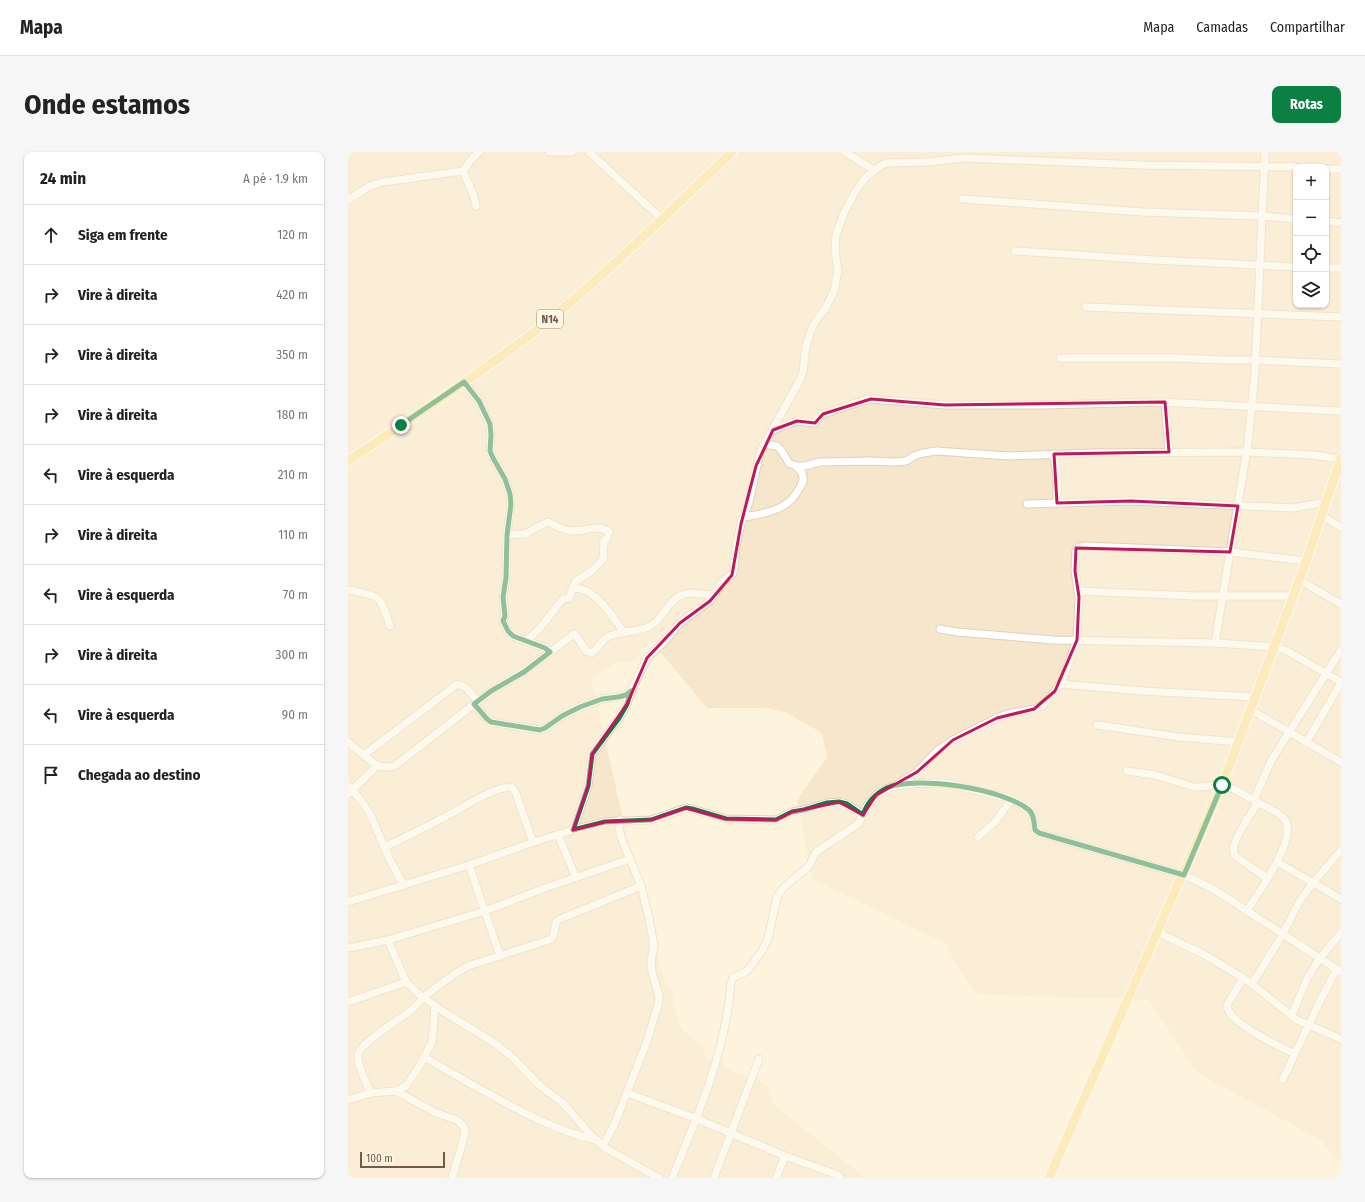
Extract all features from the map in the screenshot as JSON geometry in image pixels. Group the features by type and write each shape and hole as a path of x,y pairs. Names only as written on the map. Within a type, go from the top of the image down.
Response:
{"main road":[{"name":"N14","path":"348,461 500,357 569,304 605,274 732,152"},
{"path":"1050,1178 1157,932 1184,875 1222,785 1294,596 1341,459"}],"street":[{"path":"348,200 370,186 383,182 463,171 479,152"},
{"path":"549,152 572,152"},
{"path":"589,152 662,219"},
{"path":"845,152 874,170"},
{"path":"1215,643 1247,452 1252,406 1265,152"},
{"path":"573,830 588,786 592,754 619,718 627,704 631,691 647,658 664,642 680,623 704,606 724,581 732,575 741,524 754,484 756,466 764,444 801,378 806,346 812,328 825,309 834,291 838,271 834,242 838,228 855,192 866,177 880,166 887,163 927,162 963,155 1142,165 1264,166 1293,168"},
{"path":"1329,168 1341,169"},
{"path":"463,171 473,194 476,206"},
{"path":"963,199 1144,212 1262,216 1293,219"},
{"path":"1329,221 1341,223"},
{"path":"1015,251 1293,267"},
{"path":"1329,268 1341,268"},
{"path":"1086,307 1341,317"},
{"path":"1060,358 1176,358 1341,364"},
{"path":"464,382 479,401 490,424 490,451 505,479 510,494 511,504 507,535 506,578 503,597 505,616 503,621 508,631 513,636 545,648 550,652"},
{"path":"773,430 797,421 815,423 822,414 871,399 945,406 1165,402 1341,411"},
{"path":"1165,402 1169,452"},
{"path":"744,517 769,511 791,501 803,484 804,477 802,471 789,463 777,446 764,444"},
{"path":"796,466 805,466 820,462 841,461 897,462 906,461 923,453 936,451 1009,456 1169,452 1247,452 1313,455 1341,459"},
{"path":"1054,454 1057,478 1057,503"},
{"path":"1027,504 1131,501 1293,508 1326,502"},
{"path":"1322,516 1341,527"},
{"path":"507,535 526,533 541,524 548,522 554,526 572,531 605,528 609,532 607,538 604,540 603,558 593,570 575,582 569,598 563,599 534,635 526,641"},
{"path":"895,786 917,772 933,754 953,740 997,718 1008,714 1034,709 1043,705 1055,691 1060,684 1077,640 1079,597 1075,571 1076,550 1079,547 1152,548 1230,552 1306,561"},
{"path":"1299,580 1341,604"},
{"path":"573,589 578,588 589,593 602,602 624,633"},
{"path":"348,590 370,594 377,597 382,603 390,626"},
{"path":"1078,591 1196,596 1294,596"},
{"path":"348,742 377,766 390,767 396,765 476,702 491,691 524,672 574,634 586,651 592,653 598,649 604,640 609,636 644,628 656,622 666,607 682,595 692,592 710,596 714,595"},
{"path":"940,629 957,632 1045,639 1215,643 1275,647 1285,650 1341,682 1307,741"},
{"path":"1267,878 1235,856 1234,846 1256,801 1271,761 1341,650"},
{"path":"1060,684 1142,691 1256,697"},
{"path":"364,755 456,685 464,686 487,719 491,722 540,730 580,707 602,699 626,695 631,691"},
{"path":"1251,710 1290,731 1341,762"},
{"path":"1097,725 1239,742"},
{"path":"377,766 349,790 360,799 370,814 404,886"},
{"path":"1128,771 1155,775 1200,788 1222,785 1256,801 1279,814 1286,821 1288,828 1287,838 1277,862 1247,911"},
{"path":"672,1178 697,1119 720,1049 726,1024 731,983 733,978 747,971 768,939 777,897 792,880 809,866 816,852 858,824 868,804 876,795 895,786 946,783 1012,799 1030,810 1033,815 1035,830 1039,833 1184,875 1213,889 1339,971 1308,1026 1284,1079"},
{"path":"385,847 488,794 507,786 511,787 515,792 533,842"},
{"path":"978,837 995,822 1012,799"},
{"path":"348,902 404,886 573,830 620,820 651,820 686,808 726,819 776,820 792,812 827,803 839,802 847,804 863,815"},
{"path":"603,1146 615,1123 646,1044 659,997 652,972 651,962 654,945 652,932 641,886 621,837 620,820"},
{"path":"558,835 576,878"},
{"path":"1252,984 1299,902 1341,850"},
{"path":"348,948 388,940 485,911 545,888 630,860"},
{"path":"1277,862 1341,899"},
{"path":"469,865 500,956"},
{"path":"371,1093 359,1062 359,1050 369,1040 411,1010 456,972 490,958 550,940 554,937 556,922 560,919 641,886"},
{"path":"1157,932 1205,955 1243,978 1297,1020 1341,1040"},
{"path":"1291,1016 1308,977 1320,958 1341,933"},
{"path":"388,940 406,982 424,998 496,1044 513,1058 539,1085 563,1102 589,1133 603,1146 659,1178"},
{"path":"1243,978 1227,1005 1228,1013 1266,1040 1295,1054"},
{"path":"348,1002 406,982"},
{"path":"348,1100 371,1093 396,1091 406,1086 420,1065 432,1042 435,1006"},
{"path":"424,1057 515,1108 555,1127 578,1136 596,1140"},
{"path":"714,1178 758,1059"},
{"path":"396,1091 434,1112 457,1120 463,1126 465,1130 463,1141 452,1178"},
{"path":"627,1093 697,1119 785,1156 838,1174 840,1178"},
{"path":"776,1178 785,1156"}],"highlighted area":[{"path":"871,399 945,405 1165,402 1169,452 1054,454 1057,503 1131,501 1238,506 1230,552 1076,548 1075,571 1079,597 1077,640 1055,691 1034,709 997,718 953,740 917,772 876,795 863,815 839,802 792,812 776,820 726,819 686,808 651,820 605,822 573,830 588,786 592,754 627,704 647,658 680,623 710,601 732,575 741,524 756,466 773,430 797,421 815,423 823,414"}],"shaded area":[{"path":"348,152 1341,152 1341,1160 1337,1159 1320,1140 1198,1073 1149,1000 975,994 951,955 947,944 812,879 797,800 827,757 822,733 785,712 766,708 707,708 651,641 642,647 638,657 630,663 617,662 591,678 649,933 666,984 673,992 674,1005 682,1029 703,1047 705,1059 714,1060 716,1058 736,1074 753,1076 768,1086 773,1104 866,1178 348,1178"}],"route":[{"path":"401,425 464,382 479,401 490,424 490,451 505,479 510,494 511,504 507,535 506,578 503,597 505,616 503,621 508,631 513,636 545,648 550,652 524,672 491,691 474,704 491,722 540,730 580,707 602,699 626,695 631,691 627,704 619,718 592,754 590,760 588,786 573,830 620,820 651,820 686,808 733,820 776,820 781,819 792,812 827,803 839,802 847,804 863,815 868,804 876,795 886,789 908,784 946,783 1012,799 1030,810 1033,815 1035,830 1039,833 1184,875 1222,785"}]}
